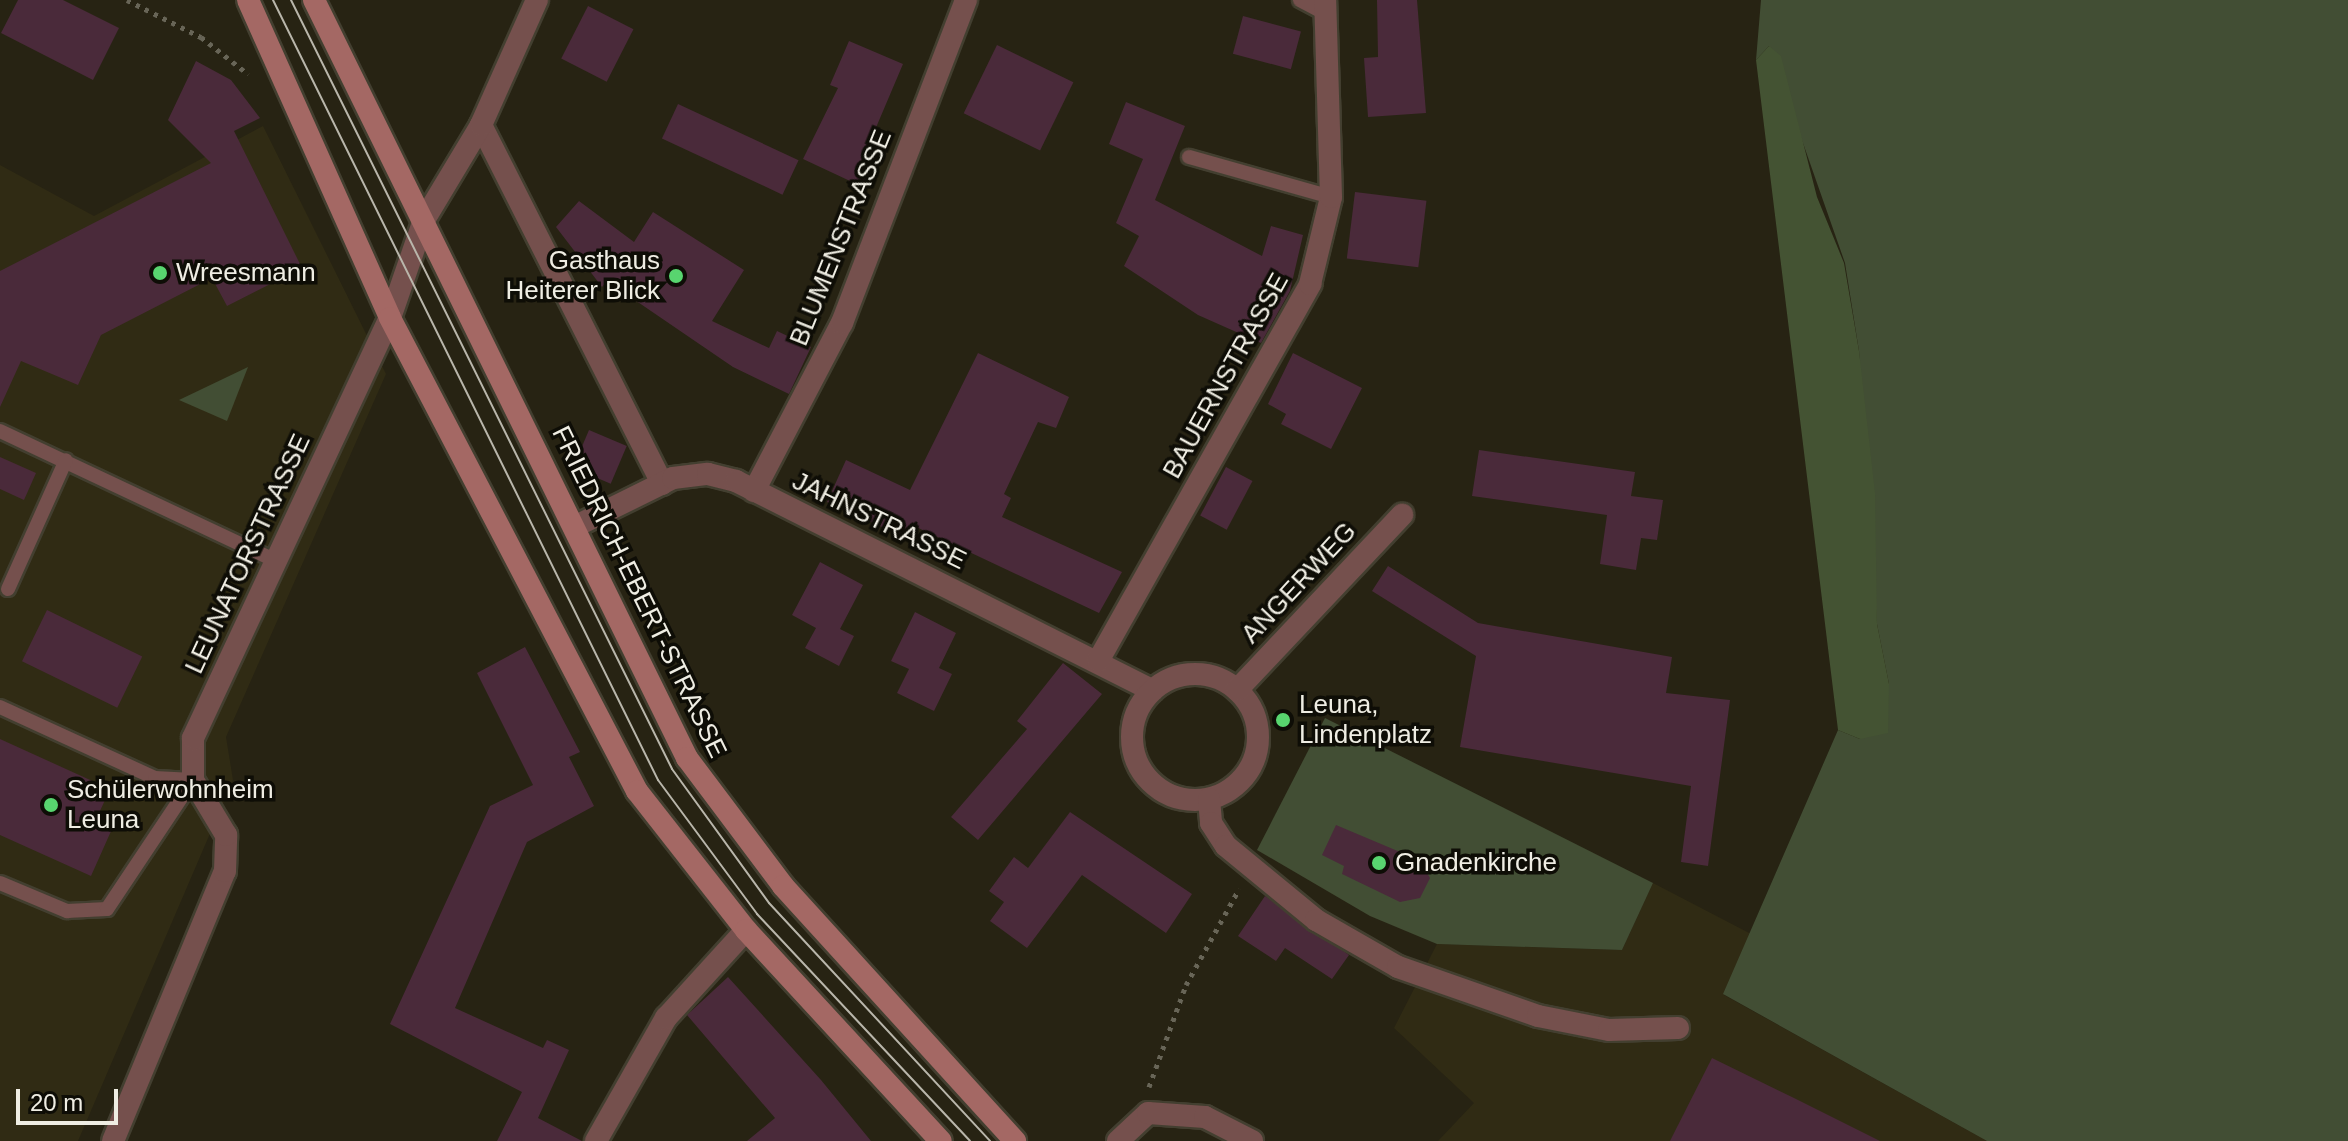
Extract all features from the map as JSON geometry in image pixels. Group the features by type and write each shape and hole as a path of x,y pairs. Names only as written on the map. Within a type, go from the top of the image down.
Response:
{"main road":[{"path":"248,0 390,318 637,791 746,930 941,1141"},
{"name":"FRIEDRICH-EBERT-STRASSE","path":"314,0 576,526 687,758 734,828 1015,1141"}],"street":[{"name":"LEUNATORSTRASSE","path":"193,780 193,738 390,318 424,220 481,125 537,0"},
{"name":"BLUMENSTRASSE","path":"754,491 842,323 966,0"},
{"name":"BAUERNSTRASSE","path":"1098,661 1304,297 1331,197 1326,7"},
{"path":"481,125 662,484"},
{"name":"JAHNSTRASSE","path":"576,526 662,484 708,474 754,491 1152,690"},
{"name":"ANGERWEG","path":"1237,690 1402,515"},
{"path":"1203,674 1237,690 1257,726 1258,747 1247,773 1209,799 1165,793 1133,755 1134,721 1152,690 1203,674"},
{"path":"113,1141 225,871 226,835 193,780"},
{"path":"1209,799 1211,823 1251,868 1316,920 1398,967 1481,999 1609,1030 1678,1028"},
{"path":"596,1141 666,1018 746,930"},
{"path":"1118,1141 1148,1113 1205,1117 1252,1141"}],"lane":[{"path":"1300,0 1326,7"},
{"path":"1189,157 1331,197"},
{"path":"0,431 276,561"},
{"path":"8,589 66,460"},
{"path":"0,707 155,778 193,780"},
{"path":"0,883 67,911 107,909 193,780"}],"path":[{"path":"127,0 237,61 258,85"},
{"path":"1148,1113 1149,1085 1186,985 1251,868"}],"shaded area":[{"path":"263,126 386,374 226,737 233,780 78,1141 0,1141 0,165 94,216"},
{"path":"1653,883 1753,935 1724,995 1987,1141 1438,1141 1474,1103 1394,1028 1437,944 1622,950"}],"green space":[{"path":"1761,0 2348,0 2348,1141 1987,1141 1723,994 1838,730 1860,739 1889,684 1877,624 1859,351 1845,263 1769,46 1756,60"},
{"path":"1769,46 1781,56 1817,197 1844,263 1859,351 1875,493 1877,624 1889,684 1888,733 1860,739 1838,730 1756,60"},
{"path":"248,367 227,421 179,400"},
{"path":"1325,718 1653,883 1622,950 1437,944 1370,916 1257,850"}],"building":[{"path":"18,0 63,0 119,28 93,80 1,33"},
{"path":"1377,0 1417,0 1426,113 1368,117 1364,58 1378,57"},
{"path":"588,6 633,29 607,82 561,59"},
{"path":"1243,16 1301,32 1291,69 1233,54"},
{"path":"849,41 903,64 872,137 886,144 865,188 803,159 838,88 830,85"},
{"path":"997,45 1073,82 1040,151 964,113"},
{"name":"Wreesmann","path":"196,61 231,80 260,118 234,131 302,268 227,306 212,278 101,335 78,385 21,361 0,407 0,271 211,163 168,120"},
{"path":"1126,102 1185,126 1155,200 1262,256 1271,226 1303,235 1290,291 1261,343 1198,315 1124,266 1139,236 1116,223 1143,159 1109,144"},
{"path":"678,104 799,160 782,195 662,138"},
{"path":"1355,192 1426,201 1418,267 1347,259"},
{"path":"579,201 634,242 653,212 744,270 712,321 769,348 777,331 811,347 789,394 733,367 607,281 602,287 556,227"},
{"path":"978,353 1069,397 1056,428 1038,422 1004,494 1011,498 1002,517 1122,572 1099,613 912,525 906,538 827,502 846,460 910,490"},
{"path":"1293,353 1362,388 1331,449 1281,424 1286,414 1268,404"},
{"path":"589,430 627,446 611,484 573,468"},
{"path":"1479,450 1635,472 1631,496 1663,500 1657,540 1641,538 1636,570 1600,564 1607,515 1472,496"},
{"path":"0,457 36,473 24,500 0,489"},
{"path":"1226,467 1252,481 1227,530 1200,516"},
{"path":"820,562 863,585 840,629 854,636 839,666 805,648 816,628 792,615"},
{"path":"1388,566 1478,623 1672,657 1666,693 1730,700 1708,866 1681,862 1691,786 1460,747 1476,656 1372,591"},
{"path":"47,610 142,656 117,708 22,661"},
{"path":"915,612 956,633 939,668 952,674 934,711 897,693 909,669 891,661"},
{"path":"525,647 580,752 569,757 594,806 527,842 455,1008 543,1048 547,1040 569,1050 538,1118 582,1141 497,1141 522,1092 390,1024 490,806 533,785 477,673"},
{"path":"1063,663 1102,694 978,840 951,817 1027,729 1017,721"},
{"name":"Schülerwohnheim Leuna","path":"0,739 110,789 95,822 112,829 91,876 0,835"},
{"path":"1070,812 1192,894 1166,933 1082,875 1027,948 990,921 1004,902 989,891 1014,857 1028,868"},
{"name":"Gnadenkirche","path":"1336,825 1419,860 1430,878 1420,898 1400,902 1342,874 1344,866 1322,855"},
{"path":"1265,896 1349,955 1332,979 1285,948 1276,961 1238,936"},
{"path":"728,977 821,1080 871,1141 747,1141 775,1118 687,1015"},
{"path":"1712,1058 1794,1098 1880,1141 1670,1141"}],"tram line":[{"path":"273,0 658,780 757,914 970,1141"},
{"path":"291,0 672,769 769,903 990,1141"}],"place":[{"name":"Wreesmann","path":"160,273"},
{"name":"Gasthaus Heiterer Blick","path":"676,276"},
{"name":"Leuna, Lindenplatz","path":"1283,720"},
{"name":"Schülerwohnheim Leuna","path":"51,805"},
{"name":"Gnadenkirche","path":"1379,863"}]}
